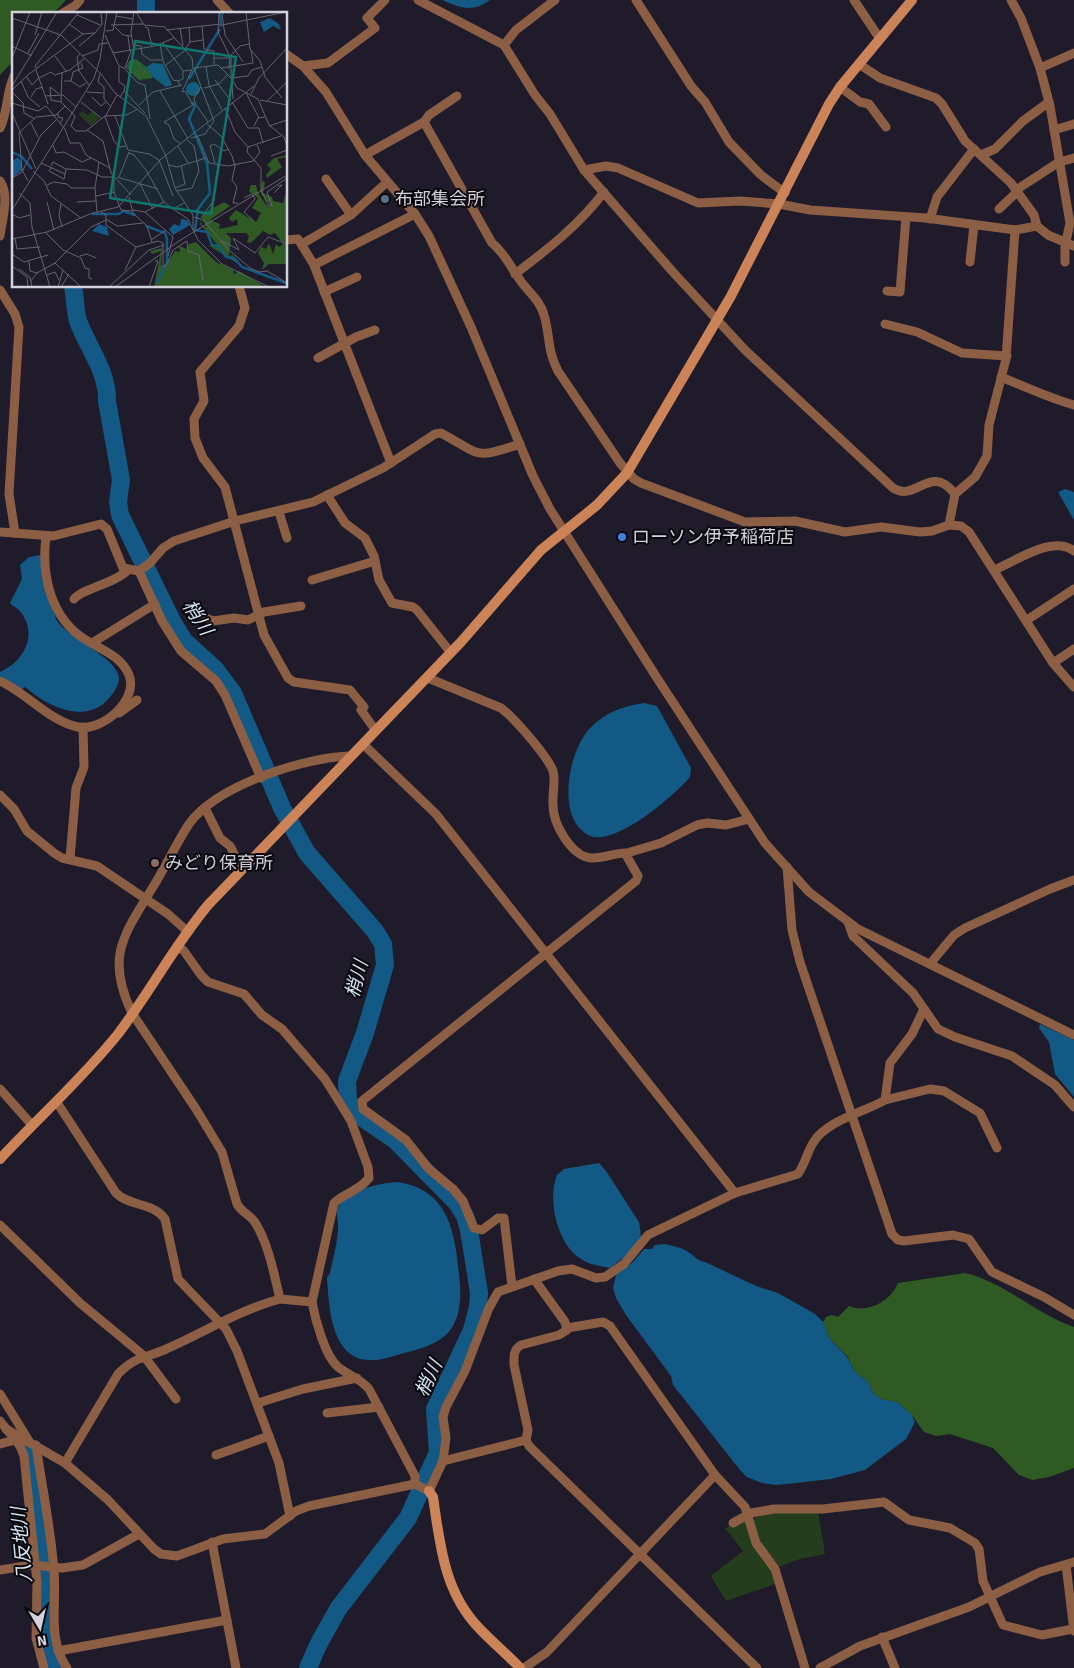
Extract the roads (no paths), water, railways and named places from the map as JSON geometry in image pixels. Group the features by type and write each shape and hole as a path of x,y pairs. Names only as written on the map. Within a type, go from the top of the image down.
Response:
{"street":[{"path":"64,12 76,5 80,0"},
{"path":"217,0 228,12"},
{"path":"302,66 328,63 375,28 367,18 385,0"},
{"path":"418,0 504,45 550,114 584,170 716,322 892,488 899,492 906,491 938,481 947,484 955,494"},
{"path":"504,45 516,30 555,0"},
{"path":"636,0 691,86 705,102 729,142 761,175 785,193"},
{"path":"854,0 880,39"},
{"path":"0,1159 97,1059 132,1013 187,931 242,870 428,678 542,550 597,505 627,472 716,322 785,193 819,121 840,87 912,0"},
{"path":"1011,0 1021,18 1040,68 1049,102 1072,223 1070,244 1065,262"},
{"path":"1040,68 1074,53"},
{"path":"288,56 302,66 326,92 365,155 415,214 429,236 459,301 533,476 563,531 765,842 809,892 848,921 1074,1035"},
{"path":"859,64 880,78 936,98 966,141 1016,191 1034,215 1037,226 1048,235 1070,244"},
{"path":"0,128 4,121 8,88 12,80"},
{"path":"840,87 860,102 869,104 886,127"},
{"path":"365,155 424,122 430,115 457,96"},
{"path":"930,219 941,189 978,152 996,149 1023,122 1049,102"},
{"path":"424,122 492,243 500,250 515,274 540,304 544,315 551,354 558,371 627,472 641,483 745,522 796,521 845,532 881,527 920,532 950,525 961,526 969,532 1053,663 1074,687"},
{"path":"1054,130 1074,124"},
{"path":"999,209 1016,191 1059,162 1074,158"},
{"path":"584,170 606,166 618,168 698,203 740,201 779,204 810,210 930,219 1015,230 1037,226"},
{"path":"326,179 350,215"},
{"path":"0,181 4,188 5,197 0,236"},
{"path":"302,244 350,215 387,182"},
{"path":"515,274 572,228 604,192"},
{"path":"314,265 415,214"},
{"path":"887,291 900,292 906,217"},
{"path":"970,262 974,226"},
{"path":"950,525 955,494 975,477 987,456 989,425 1007,356 1015,230"},
{"path":"288,240 298,239 314,265 391,463"},
{"path":"324,292 358,277"},
{"path":"240,288 243,299 243,317 232,336 202,368 200,377 204,401 193,424 203,458 225,487 264,634 288,678 294,682 350,690 364,707 361,710 376,731"},
{"path":"0,290 15,314 18,327 8,494 15,533"},
{"path":"885,324 917,332 962,353 1007,356"},
{"path":"318,358 356,337 375,330"},
{"path":"1001,378 1034,390 1044,396 1074,405"},
{"path":"0,532 46,536 101,524 107,529 120,564 128,570 139,571 150,563 163,548 174,541 235,521 279,512 327,495 391,463 435,434 441,433 480,455 488,455 520,444"},
{"path":"327,495 345,523 365,538 375,561 380,580 392,604 413,607 451,653"},
{"path":"279,512 287,538"},
{"path":"46,536 44,563 52,599 68,627 118,660 129,676 128,694 112,717"},
{"path":"994,570 1010,564 1020,556 1051,546 1060,545 1074,551"},
{"path":"312,580 375,561"},
{"path":"74,599 77,594 120,577 128,570"},
{"path":"139,571 162,621 181,651 216,681 225,695 266,776"},
{"path":"1027,620 1074,589"},
{"path":"92,643 155,604"},
{"path":"203,617 212,621 234,618 248,620 260,616 264,612 301,606"},
{"path":"1053,663 1074,649"},
{"path":"428,678 500,708 516,721 550,765 554,779 552,807 556,824 583,857 592,858 627,853 661,843 697,825 707,823 726,825 749,819"},
{"path":"0,681 17,689 34,703 67,723 83,727 101,725 137,700"},
{"path":"70,859 76,788 84,767 83,727"},
{"path":"363,744 436,814 735,1193"},
{"path":"280,1299 268,1252 256,1224 237,1204 222,1152 196,1109 132,1013 126,1000 118,967 118,959 124,935 145,898 190,823 205,808 234,790 298,763 334,756 351,756"},
{"path":"0,795 14,809 27,831 54,853 97,866 145,898 187,931"},
{"path":"205,808 220,838 230,846 242,870"},
{"path":"512,1286 504,1218 498,1218 482,1230 474,1228 463,1201 429,1169 406,1140 363,1109 362,1101 636,881 638,876 627,859 627,853"},
{"path":"788,867 795,946 892,1234 898,1240 912,1241 953,1235 969,1239 992,1272 1044,1297 1074,1315"},
{"path":"930,964 954,935 965,928 1050,888 1074,880"},
{"path":"848,921 853,936 913,993 938,1028 945,1033 996,1049 1024,1063 1055,1085 1074,1107"},
{"path":"177,946 184,951 208,982 244,994 262,1015 282,1029 325,1079 351,1121 368,1167 368,1178 360,1188 346,1194 334,1203 312,1302 320,1331 333,1361 338,1367 357,1378 369,1389 415,1476 416,1484"},
{"path":"886,1100 890,1063 912,1034 924,1009"},
{"path":"0,1089 32,1124"},
{"path":"428,1490 443,1461 446,1438 443,1417 446,1407 465,1370 498,1292 558,1271 572,1270 596,1278 605,1277 624,1264 648,1235 735,1193 798,1174 813,1142 821,1132 852,1115 886,1100 930,1089 944,1091 980,1113 997,1148"},
{"path":"56,1101 116,1193 128,1202 149,1207 161,1214 164,1219 178,1279 220,1323 232,1339 258,1403 279,1463 290,1516"},
{"path":"0,1225 80,1303 144,1356 176,1399"},
{"path":"534,1279 567,1328"},
{"path":"65,1463 118,1374 130,1362 163,1350 220,1323 280,1299 312,1302"},
{"path":"757,1668 529,1446 526,1440 528,1430 514,1365 516,1348 559,1335 567,1328 603,1322 610,1326 715,1475 728,1486 745,1508 756,1543 775,1569 805,1668"},
{"path":"258,1403 304,1389 357,1378"},
{"path":"0,1394 33,1443 54,1567 54,1620 58,1651 67,1668"},
{"path":"326,1413 379,1407"},
{"path":"0,1421 15,1440 24,1456 35,1566 36,1638 44,1668"},
{"path":"6,1429 65,1463 108,1500 154,1549 170,1556 184,1554 212,1542 231,1537 264,1534 296,1511 309,1506 416,1484 428,1490 432,1497 443,1564 453,1590 478,1628 522,1668 547,1652 715,1475"},
{"path":"216,1454 269,1436"},
{"path":"0,1444 15,1440"},
{"path":"443,1461 526,1440"},
{"path":"732,1523 748,1515 774,1508 823,1509 884,1502 909,1520 950,1528 976,1543 979,1549 983,1581 991,1597 1004,1625 1042,1635 1074,1630 1070,1563 1040,1572 991,1597 860,1646 820,1668"},
{"path":"0,1570 30,1565 54,1567 83,1565 139,1534"},
{"path":"212,1542 236,1668"},
{"path":"58,1651 227,1620"},
{"path":"882,1637 895,1668"}],"water":[{"path":"442,0 490,0 478,7 466,8"},
{"path":"1065,489 1074,492 1074,520 1058,492"},
{"path":"40,555 56,619 62,627 110,662 119,678 111,696 100,706 89,711 78,712 55,706 44,701 25,687 22,689 0,677 0,672 9,667 22,654 28,637 25,619 19,610 10,603 22,579 20,565 29,557"},
{"path":"644,703 657,706 691,768 690,777 658,807 627,828 599,837 588,835 578,826 571,814 569,783 576,751 590,728 602,718 622,708"},
{"path":"1040,1024 1074,1040 1074,1097 1055,1074 1049,1042 1039,1028"},
{"path":"599,1163 639,1222 641,1237 627,1255 610,1268 588,1263 573,1252 560,1232 554,1208 554,1185 557,1175 564,1169"},
{"path":"397,1182 414,1186 428,1193 446,1214 455,1242 460,1288 459,1310 451,1329 441,1339 429,1345 383,1359 357,1358 347,1351 340,1341 335,1330 329,1303 327,1278 330,1273 337,1241 338,1206 351,1194 358,1191 375,1185"},
{"path":"665,1244 683,1249 700,1261 756,1286 778,1293 815,1314 823,1322 829,1338 847,1357 855,1372 868,1382 873,1393 881,1399 897,1402 912,1415 915,1422 906,1439 865,1470 831,1479 776,1485 762,1483 747,1477 673,1385 671,1376 626,1315 616,1298 613,1288 616,1275 633,1262 644,1249 652,1249 655,1245"}],"waterway":[{"name":"梢川","path":"146,0 146,12"},
{"name":"梢川","path":"73,288 78,321 97,360 104,380 121,480 118,502 120,515 173,623 184,641 215,669 233,693 282,808 307,853 375,931 383,944 385,965 365,1033 347,1081 348,1101 360,1116 395,1140 457,1203 465,1216 469,1230 479,1293 478,1307 472,1330 435,1409 438,1452 408,1518 338,1609 318,1645 308,1668"},
{"name":"八反地川","path":"30,1448 46,1550 47,1640 49,1654 57,1668"}],"place":[{"name":"布部集会所","path":"385,199"},
{"name":"ローソン伊予稲荷店","path":"622,537"},
{"name":"みどり保育所","path":"155,863"}]}
